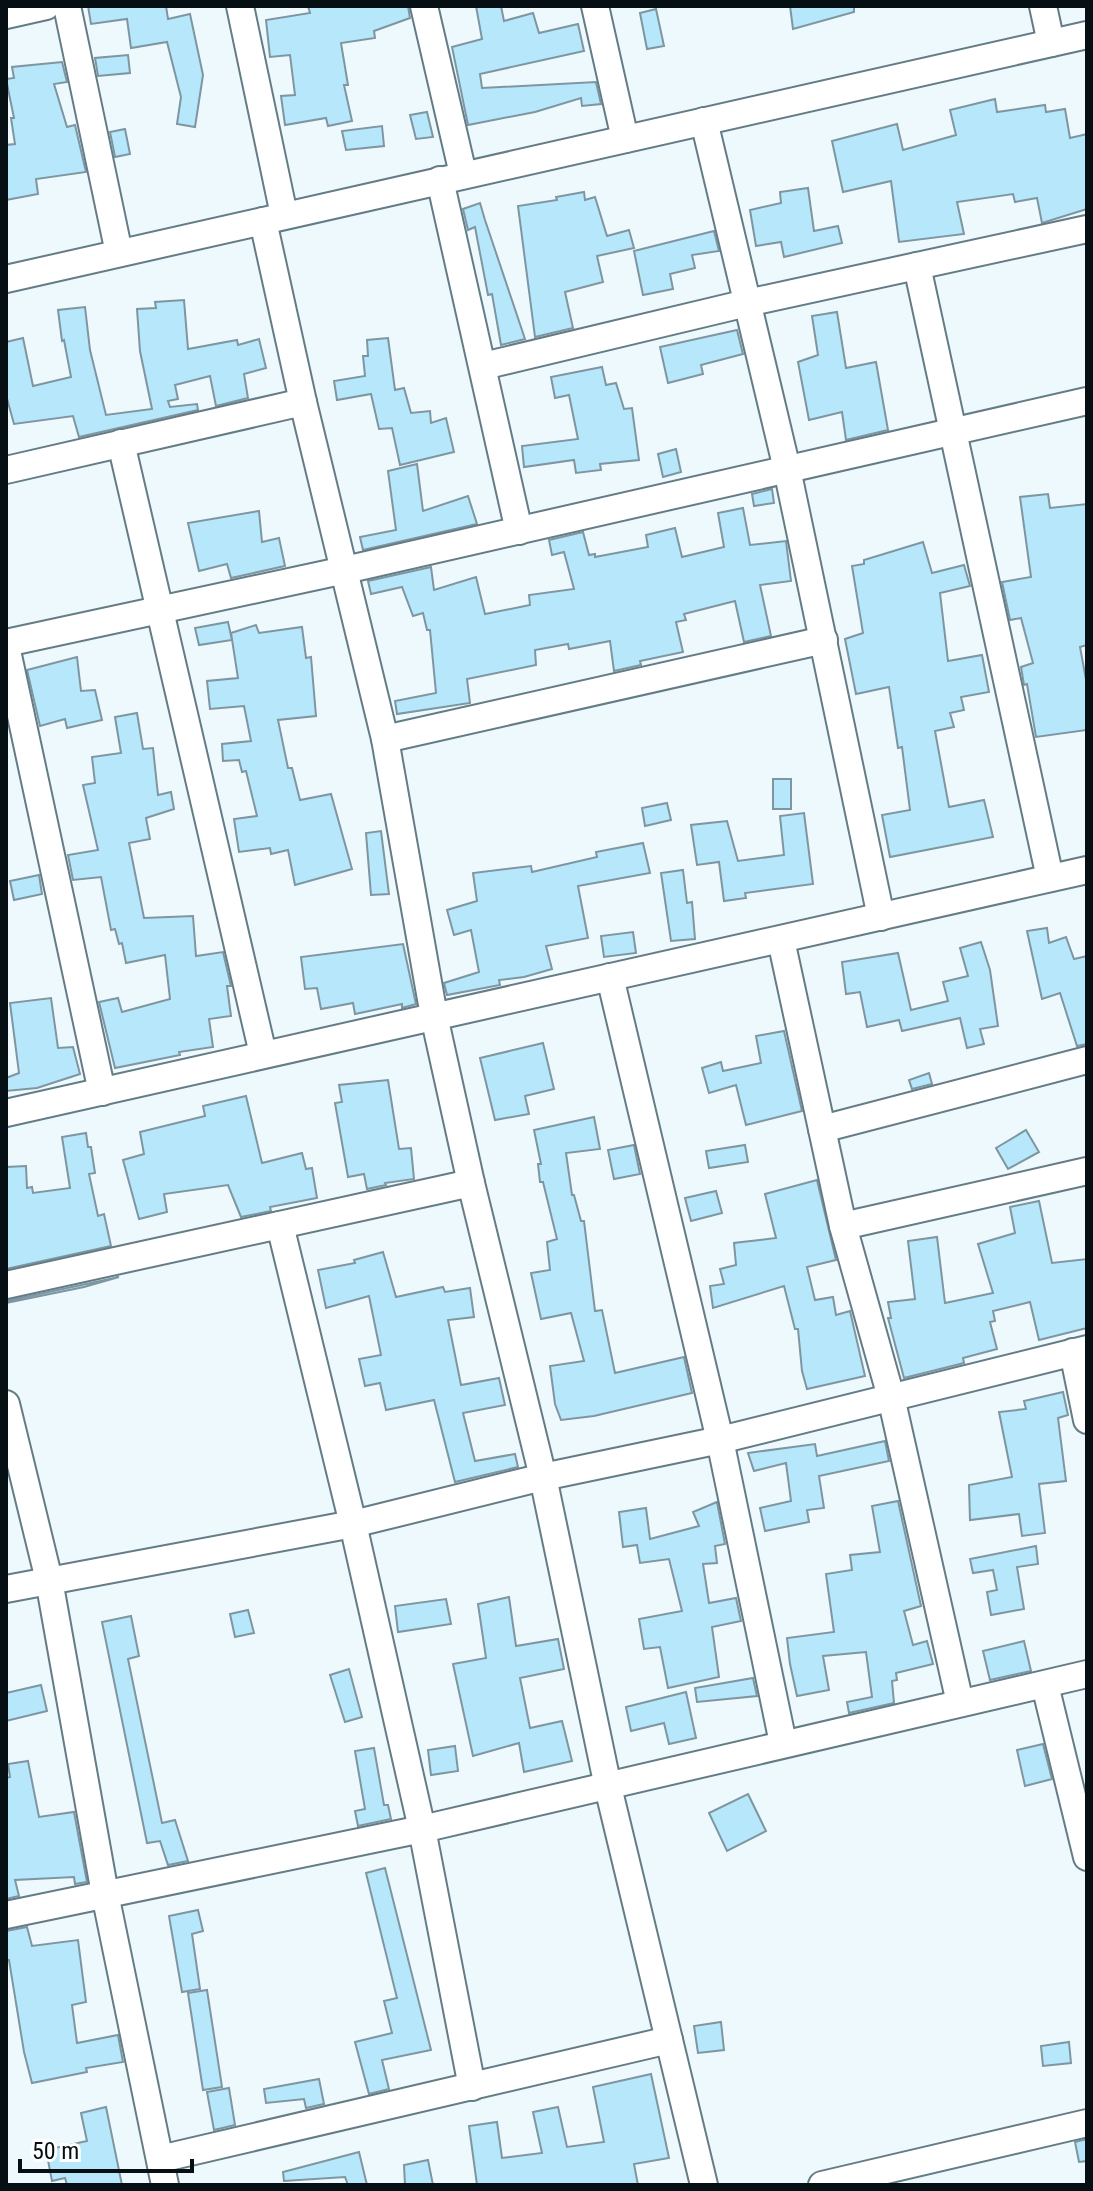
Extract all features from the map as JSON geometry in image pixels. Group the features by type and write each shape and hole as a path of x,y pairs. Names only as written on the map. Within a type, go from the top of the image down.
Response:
{"street":[{"path":"6,15 46,6"},
{"path":"67,6 119,253"},
{"path":"240,6 303,402 385,739 434,1016 471,1183 543,1477 608,1787 704,2185"},
{"path":"424,6 483,366 519,531"},
{"path":"595,6 625,139"},
{"path":"1043,6 1051,43"},
{"path":"6,279 1087,35"},
{"path":"704,121 787,469 881,917"},
{"path":"483,366 747,303 1087,229"},
{"path":"917,266 1050,878"},
{"path":"102,1092 6,645 1087,401"},
{"path":"6,470 303,402"},
{"path":"121,443 263,1054"},
{"path":"385,739 824,640"},
{"path":"6,1113 1087,870"},
{"path":"781,940 843,1226 891,1397 960,1703"},
{"path":"610,977 720,1440 783,1743"},
{"path":"822,1129 1087,1060"},
{"path":"843,1226 1087,1171"},
{"path":"6,1285 471,1183"},
{"path":"280,1225 353,1524 422,1829 472,2087"},
{"path":"6,1589 353,1524 543,1477 720,1440 1080,1350 1087,1420"},
{"path":"6,1404 49,1580 105,1894 165,2185"},
{"path":"6,1915 422,1829 1087,1674"},
{"path":"1045,1685 1087,1857"},
{"path":"160,2159 669,2040"},
{"path":"822,2185 1087,2123"}],"building":[{"path":"88,6 166,6 168,19 190,14 203,75 195,127 177,124 181,97 167,42 131,48 127,19 91,24"},
{"path":"308,6 408,6 410,18 374,31 375,38 341,43 348,85 344,85 352,121 328,126 326,118 285,125 281,96 295,95 290,55 270,57 266,20 310,13"},
{"path":"476,6 501,6 504,21 533,13 539,33 578,24 584,51 480,74 482,88 596,82 601,104 582,106 581,98 535,112 468,125 452,47 482,39"},
{"path":"790,6 854,6 854,12 793,29"},
{"path":"656,9 664,46 647,49 640,13"},
{"path":"128,55 130,73 98,76 95,58"},
{"path":"62,62 67,82 54,84 67,127 75,125 86,172 36,179 38,194 6,200 6,145 15,144 11,118 14,118 6,79 14,78 12,67"},
{"path":"995,99 997,112 1045,105 1046,112 1065,109 1070,138 1087,134 1087,209 1042,223 1037,198 1015,202 1013,194 957,202 964,234 899,242 891,181 843,192 832,141 897,124 903,150 956,135 950,110"},
{"path":"427,112 433,137 416,139 410,115"},
{"path":"382,126 384,146 346,150 342,131"},
{"path":"125,129 130,154 115,157 110,132"},
{"path":"808,188 814,231 838,226 842,243 784,257 781,242 756,246 750,210 781,203 780,192"},
{"path":"584,192 585,200 595,197 607,236 629,230 634,248 597,256 603,282 565,292 573,328 535,337 518,206"},
{"path":"480,203 525,339 501,345 475,227 468,230 463,209"},
{"path":"714,231 719,251 692,255 695,268 670,274 673,289 643,295 634,251"},
{"path":"184,300 188,349 237,340 238,345 259,339 266,368 244,374 248,398 216,406 210,376 175,385 178,399 168,401 170,407 197,404 198,410 79,437 73,416 14,424 6,395 6,342 23,338 33,386 71,377 58,310 85,307 90,350 106,415 152,409 140,351 137,309 156,308 155,302"},
{"path":"837,312 846,368 876,362 888,430 846,440 842,412 809,420 798,362 818,355 812,316"},
{"path":"737,330 743,354 701,365 703,374 668,383 660,347"},
{"path":"388,338 395,390 404,388 411,413 430,411 431,423 446,418 454,452 400,465 392,428 379,429 371,394 337,400 334,381 365,376 363,356 368,356 367,340"},
{"path":"602,367 606,385 616,383 624,409 632,408 639,460 600,464 601,470 576,473 574,460 524,467 522,446 578,439 569,395 555,398 551,377"},
{"path":"676,449 681,472 663,477 658,454"},
{"path":"417,464 423,511 468,496 477,524 363,550 360,537 396,530 388,471"},
{"path":"772,489 774,503 754,506 752,494"},
{"path":"1048,494 1050,508 1087,504 1087,645 1080,647 1087,685 1087,730 1036,737 1021,667 1033,663 1021,618 1010,620 1002,582 1031,577 1020,497"},
{"path":"743,508 750,545 786,541 791,581 760,585 771,636 744,642 735,601 684,614 686,620 676,622 683,652 640,661 641,665 614,671 610,641 569,649 568,644 535,650 536,665 467,679 470,703 397,714 395,701 436,693 430,630 427,630 423,613 413,616 402,587 371,594 368,581 431,567 434,590 476,577 485,614 530,605 529,595 574,589 564,552 552,555 549,540 583,532 589,555 595,554 595,557 648,547 646,535 675,528 682,557 724,547 718,513"},
{"path":"259,511 262,542 279,538 285,566 231,578 227,564 199,571 188,523"},
{"path":"923,542 932,573 964,565 970,586 940,593 948,661 982,655 989,692 961,697 964,710 950,713 954,727 935,731 949,807 984,800 993,837 890,857 882,815 910,810 902,747 898,748 889,687 856,694 845,639 863,633 852,566"},
{"path":"228,622 232,640 199,645 195,628"},
{"path":"256,625 259,633 302,627 306,658 311,657 316,716 278,720 288,768 292,768 300,800 331,794 352,869 295,885 288,850 271,854 270,848 239,852 234,819 257,816 246,771 242,772 239,760 223,761 222,744 251,741 244,706 210,709 207,681 238,678 231,633"},
{"path":"77,657 81,691 95,690 102,720 67,728 65,719 40,726 27,670"},
{"path":"137,713 143,749 153,748 158,795 171,792 174,809 146,818 150,839 129,843 144,918 193,916 196,956 223,952 231,986 227,986 231,1016 209,1019 213,1047 115,1068 99,1002 118,998 122,1012 170,999 165,955 126,963 122,943 119,944 115,929 111,930 101,877 73,880 68,855 98,850 83,785 95,783 92,757 121,753 115,717"},
{"path":"773,779 791,779 791,809 773,809"},
{"path":"667,803 671,820 645,826 642,808"},
{"path":"804,813 813,884 745,893 746,898 724,901 719,862 697,865 691,825 727,821 738,861 784,855 780,816"},
{"path":"381,831 389,894 371,895 366,833"},
{"path":"643,843 650,873 578,886 588,938 546,946 552,969 499,980 500,985 447,995 444,983 479,972 471,930 454,935 447,910 477,901 473,873 531,866 532,872 597,857 596,852"},
{"path":"683,870 687,903 692,902 695,939 671,941 661,873"},
{"path":"39,875 42,894 14,900 10,881"},
{"path":"1047,928 1049,943 1066,937 1074,959 1087,956 1087,1044 1077,1046 1060,993 1042,999 1027,931"},
{"path":"633,932 636,953 604,957 601,936"},
{"path":"981,942 990,970 998,1026 980,1029 984,1044 967,1048 960,1018 902,1031 899,1020 867,1027 860,992 846,994 842,962 898,953 911,1010 948,1001 943,982 968,976 960,948"},
{"path":"403,944 416,1004 355,1014 353,1003 321,1009 317,988 305,989 301,957"},
{"path":"51,998 58,1048 73,1047 80,1074 37,1088 6,1091 6,1078 19,1073 10,1003"},
{"path":"784,1031 802,1111 746,1125 736,1085 709,1093 702,1068 721,1062 723,1071 761,1063 756,1036"},
{"path":"543,1043 554,1089 525,1096 529,1114 495,1120 480,1058"},
{"path":"929,1073 932,1084 912,1089 909,1080"},
{"path":"388,1080 399,1149 411,1148 414,1179 367,1189 364,1174 348,1177 335,1103 342,1102 339,1085"},
{"path":"246,1096 262,1163 302,1153 306,1169 312,1168 317,1198 270,1207 271,1211 241,1217 228,1185 164,1194 167,1212 139,1219 123,1160 144,1154 140,1132 205,1116 203,1106"},
{"path":"594,1117 600,1149 566,1153 572,1195 581,1221 584,1221 595,1311 602,1310 615,1373 684,1357 692,1393 594,1416 561,1420 555,1404 550,1366 584,1361 571,1313 541,1319 531,1273 550,1270 547,1242 557,1239 543,1182 540,1182 538,1164 541,1164 534,1130"},
{"path":"1026,1130 1039,1152 1008,1169 996,1148"},
{"path":"86,1133 95,1173 89,1174 98,1216 104,1214 111,1246 6,1269 6,1167 26,1166 27,1188 32,1187 33,1193 70,1188 62,1137"},
{"path":"634,1145 640,1174 614,1179 608,1150"},
{"path":"745,1145 748,1162 709,1168 706,1151"},
{"path":"817,1180 836,1260 807,1267 815,1300 833,1297 836,1315 850,1311 865,1376 807,1389 798,1329 795,1329 784,1286 713,1308 710,1286 724,1284 720,1269 736,1265 734,1243 776,1238 765,1194"},
{"path":"716,1191 722,1213 691,1221 685,1198"},
{"path":"1039,1201 1052,1263 1087,1259 1087,1328 1039,1340 1030,1302 993,1311 995,1321 990,1322 997,1349 963,1358 964,1363 904,1378 888,1318 891,1318 888,1302 915,1299 908,1241 937,1237 945,1303 993,1293 978,1244 1015,1233 1010,1207"},
{"path":"383,1252 396,1297 443,1287 445,1292 470,1288 474,1317 448,1320 461,1385 499,1378 505,1405 463,1413 475,1461 515,1454 518,1467 455,1482 434,1400 386,1410 380,1383 365,1386 359,1359 381,1355 369,1296 326,1308 318,1270 355,1263 354,1260"},
{"path":"119,1277 84,1287 6,1303 6,1301"},
{"path":"1063,1392 1068,1415 1058,1418 1066,1481 1039,1484 1045,1533 1022,1536 1019,1514 970,1520 969,1485 1012,1477 999,1412 1026,1409 1024,1401"},
{"path":"885,1441 889,1461 819,1476 824,1508 807,1510 809,1522 765,1531 760,1508 791,1501 786,1463 754,1471 748,1453 815,1444 817,1456"},
{"path":"898,1501 921,1606 904,1611 913,1645 927,1641 933,1664 896,1673 897,1680 892,1681 894,1703 849,1713 847,1702 872,1697 866,1652 823,1656 829,1690 797,1696 787,1638 834,1632 826,1574 852,1570 850,1555 880,1552 872,1506"},
{"path":"717,1502 725,1544 715,1546 717,1563 703,1564 709,1603 736,1598 741,1621 712,1627 719,1677 668,1688 660,1647 644,1649 639,1619 682,1611 669,1559 640,1563 637,1545 623,1547 619,1512 646,1508 650,1539 699,1526 693,1512"},
{"path":"1036,1546 1038,1564 1017,1567 1024,1609 991,1615 987,1592 997,1590 993,1570 973,1573 970,1559"},
{"path":"509,1597 516,1646 558,1639 564,1669 520,1678 530,1728 562,1721 572,1761 524,1772 519,1743 473,1756 453,1664 486,1658 478,1604"},
{"path":"446,1599 451,1624 398,1632 395,1606"},
{"path":"248,1610 254,1633 235,1637 230,1614"},
{"path":"131,1616 139,1656 128,1659 162,1823 175,1820 188,1861 168,1865 160,1841 147,1843 102,1622"},
{"path":"1024,1641 1031,1671 990,1680 983,1651"},
{"path":"349,1669 362,1717 345,1722 330,1675"},
{"path":"753,1678 757,1696 697,1702 695,1688"},
{"path":"41,1685 47,1711 6,1721 6,1693"},
{"path":"686,1692 696,1738 669,1744 664,1723 631,1731 626,1707"},
{"path":"1043,1744 1052,1779 1025,1786 1017,1750"},
{"path":"455,1746 458,1771 431,1775 428,1750"},
{"path":"374,1748 384,1805 388,1805 391,1819 358,1826 355,1811 365,1809 355,1751"},
{"path":"28,1761 39,1817 74,1812 87,1882 75,1884 74,1877 15,1880 19,1896 6,1899 8,1764"},
{"path":"748,1794 766,1831 727,1851 709,1813"},
{"path":"385,1868 431,2050 382,2060 389,2089 369,2094 355,2042 392,2033 384,2001 397,1998 366,1873"},
{"path":"198,1910 203,1931 192,1934 200,1989 182,1992 169,1916"},
{"path":"27,1927 32,1946 78,1940 86,2002 72,2005 77,2043 118,2035 123,2062 86,2068 87,2072 32,2083 9,1960 6,1961 6,1931"},
{"path":"207,1990 222,2087 203,2090 188,1993"},
{"path":"721,2022 724,2050 698,2053 694,2026"},
{"path":"1069,2042 1071,2063 1043,2066 1041,2046"},
{"path":"651,2074 669,2158 634,2164 638,2185 477,2185 469,2126 497,2122 502,2158 542,2153 533,2112 558,2107 567,2147 604,2142 593,2087"},
{"path":"319,2079 324,2104 306,2108 304,2099 266,2103 264,2089"},
{"path":"229,2088 235,2125 214,2130 207,2092"},
{"path":"106,2107 122,2185 67,2185 65,2178 52,2181 46,2150 87,2141 81,2113"},
{"path":"1087,2139 1087,2161 1079,2162 1075,2142"},
{"path":"359,2152 367,2185 348,2185 345,2177 284,2181 283,2172"},
{"path":"428,2160 433,2185 405,2185 404,2165"}]}
